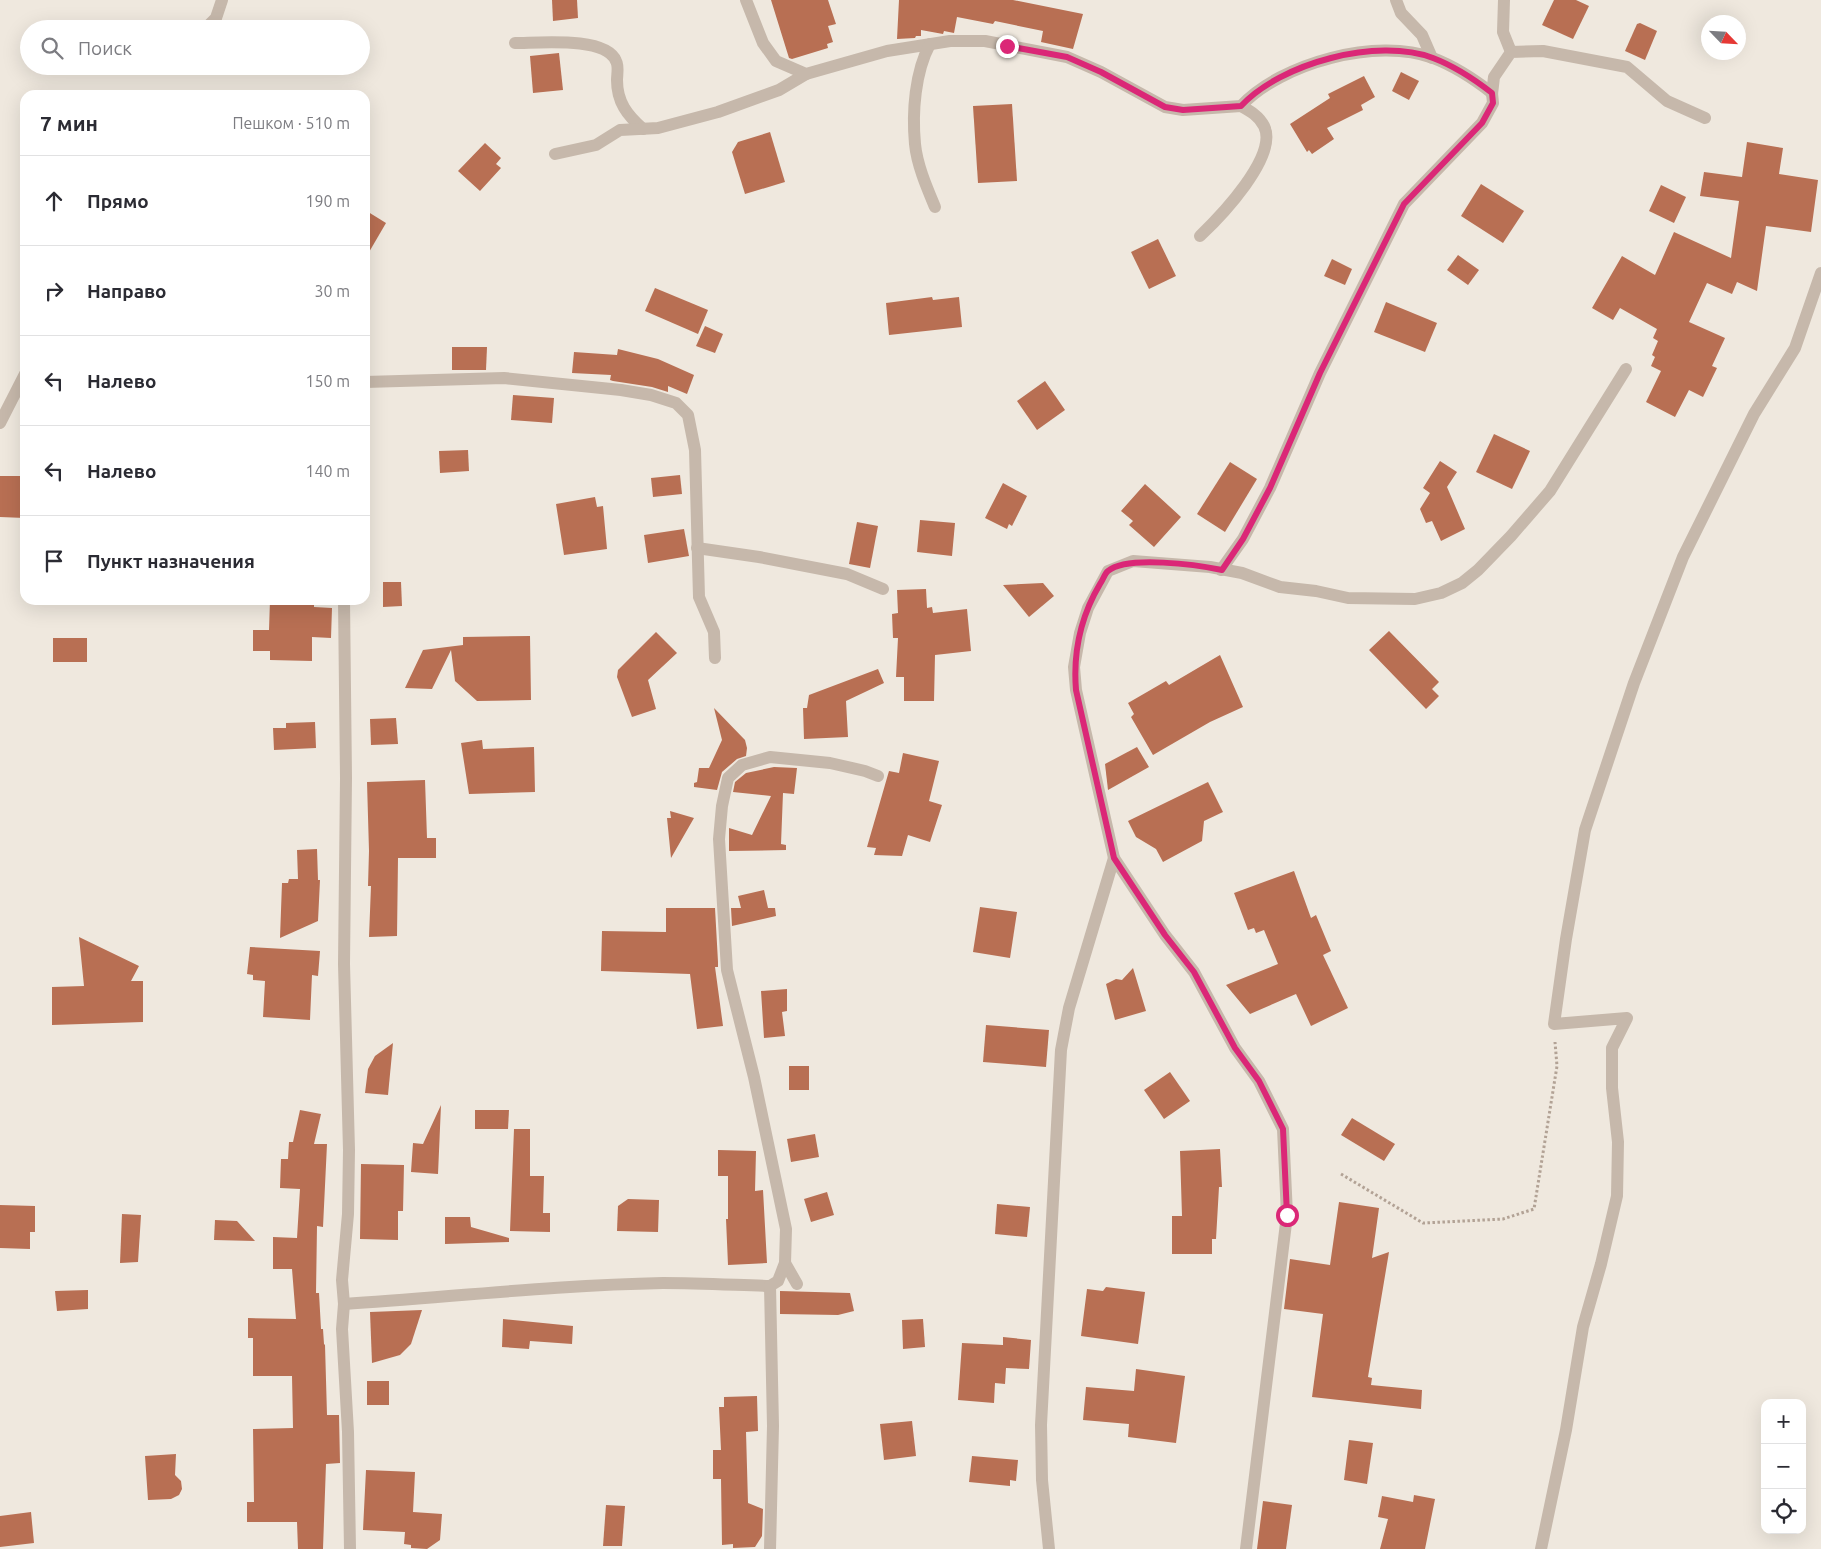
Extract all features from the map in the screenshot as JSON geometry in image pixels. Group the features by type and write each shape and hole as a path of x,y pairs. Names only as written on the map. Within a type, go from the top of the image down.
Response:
{"street":[{"path":"214,20 222,0"},
{"path":"746,0 763,43 776,61 806,74"},
{"path":"1396,0 1402,13 1422,35 1432,58"},
{"path":"1504,0 1503,32 1511,52"},
{"path":"555,154 596,145 620,130 658,128 718,112 779,90 806,74 887,51 950,41 985,41 1067,57 1109,76 1165,107 1183,110 1241,106 1255,114 1265,127 1267,142 1245,185 1223,213 1200,236"},
{"path":"515,43 584,43 609,52 617,62 617,94 629,117 643,129"},
{"path":"930,44 922,60 916,103 915,145 935,207"},
{"path":"1241,106 1255,91 1282,75 1311,63 1383,50 1411,52 1432,58 1477,81 1492,94"},
{"path":"1511,52 1543,51 1627,67 1667,100 1705,118"},
{"path":"1222,570 1243,539 1270,488 1320,373 1404,204 1482,123 1493,103 1494,77 1511,52"},
{"path":"1541,1549 1566,1430 1583,1327 1601,1264 1617,1196 1618,1142 1612,1088 1612,1048 1627,1018 1554,1024 1585,830 1634,683 1683,557 1754,414 1795,348 1821,272"},
{"path":"1246,1549 1286,1224 1283,1129 1259,1081 1235,1048 1194,972 1165,935 1114,858 1076,690 1074,667 1080,633 1088,608 1108,571 1133,561 1242,573 1280,587 1316,591 1348,598 1415,599 1440,593 1462,583 1484,564 1550,492 1626,369"},
{"path":"370,382 504,378 621,390 676,403 688,416 695,450 699,597 714,632 715,658"},
{"path":"0,423 20,384"},
{"path":"697,548 759,557 847,574 883,589"},
{"path":"344,605 346,778 344,964 349,1150 348,1214 342,1280 344,1304 342,1330 349,1441 350,1549"},
{"path":"344,1304 501,1294 539,1288 636,1284 770,1286 778,1281 785,1264 786,1229 774,1164 727,970 719,839 722,806 728,778 742,765 770,757 830,763 878,776"},
{"path":"1049,1549 1042,1480 1041,1425 1061,1050 1069,1008 1109,882 1114,858"},
{"path":"785,1264 797,1284"},
{"path":"770,1286 773,1426 770,1549"}],"path":[{"path":"1341,1174 1423,1223 1504,1219 1534,1209 1557,1066 1554,1024"}],"building":[{"path":"552,0 577,0 578,18 553,21"},
{"path":"771,0 828,0 836,24 828,26 833,42 827,44 828,48 792,59 789,58"},
{"path":"899,0 1013,0 1083,14 1073,49 1041,42 1043,31 995,21 993,24 957,17 954,33 944,31 943,34 921,30 921,36 897,39"},
{"path":"1554,0 1576,0 1589,6 1573,39 1542,25"},
{"path":"1640,23 1657,31 1645,60 1625,51 1637,24"},
{"path":"559,53 563,90 533,93 530,56"},
{"path":"1401,72 1419,81 1409,100 1392,91"},
{"path":"1364,76 1375,97 1361,105 1363,110 1327,128 1334,139 1312,154 1309,150 1307,152 1290,124 1330,98 1328,94"},
{"path":"1012,104 1017,181 978,183 973,106"},
{"path":"770,132 785,182 745,194 732,152 738,142"},
{"path":"1747,142 1783,148 1779,174 1818,180 1811,232 1766,226 1757,291 1737,282 1732,294 1707,283 1689,322 1725,338 1712,366 1717,368 1703,397 1689,390 1675,417 1646,402 1661,371 1651,366 1655,357 1652,355 1658,341 1653,338 1657,329 1620,308 1613,320 1592,308 1622,256 1655,275 1674,232 1731,258 1739,201 1700,196 1704,172 1742,177"},
{"path":"485,143 501,158 496,164 501,168 480,191 458,171"},
{"path":"1481,184 1524,211 1503,243 1461,216"},
{"path":"1661,185 1686,197 1674,223 1649,211"},
{"path":"370,213 386,223 370,250"},
{"path":"1158,239 1176,276 1149,289 1131,252"},
{"path":"1458,255 1479,270 1468,285 1447,270"},
{"path":"1332,259 1352,269 1345,285 1324,276"},
{"path":"655,288 708,310 698,334 645,311"},
{"path":"932,297 933,300 959,297 962,327 889,335 886,303"},
{"path":"1386,302 1437,323 1425,352 1374,332"},
{"path":"705,326 723,334 715,353 696,346"},
{"path":"452,347 487,347 486,370 452,370"},
{"path":"618,349 658,359 694,375 687,394 668,386 668,392 652,387 613,381 610,380 611,375 572,373 574,352 617,355"},
{"path":"1045,381 1065,410 1037,430 1017,401"},
{"path":"513,395 554,398 552,423 511,420"},
{"path":"1494,434 1530,451 1512,489 1476,472"},
{"path":"468,450 469,471 440,473 439,451"},
{"path":"1440,461 1457,472 1447,487 1465,529 1441,541 1432,521 1426,523 1420,509 1430,493 1423,488"},
{"path":"1230,462 1257,479 1225,532 1197,514"},
{"path":"680,475 682,494 653,497 651,478"},
{"path":"0,476 20,476 20,518 0,517"},
{"path":"1003,483 1027,496 1012,526 1009,524 1007,529 985,518"},
{"path":"1145,484 1181,517 1154,547 1129,525 1133,521 1121,511"},
{"path":"595,497 597,507 603,506 607,549 564,555 556,504"},
{"path":"920,520 955,523 952,556 917,552"},
{"path":"857,522 878,526 870,568 849,564"},
{"path":"684,529 689,556 648,563 644,535"},
{"path":"383,582 401,582 402,606 383,607"},
{"path":"1043,583 1054,596 1029,617 1003,585"},
{"path":"926,589 927,608 932,607 933,613 967,609 971,651 935,655 934,701 904,701 904,677 896,677 898,638 893,638 892,614 898,613 897,590"},
{"path":"270,605 314,605 314,607 332,608 331,638 312,637 312,661 270,660 270,651 253,651 253,630 269,630"},
{"path":"1389,631 1439,682 1432,689 1439,696 1426,709 1369,650"},
{"path":"656,632 677,653 648,680 656,709 632,717 617,677 618,670"},
{"path":"530,636 531,700 477,701 455,681 451,650 432,689 405,688 423,650 463,645 463,637"},
{"path":"53,638 87,638 87,662 53,662"},
{"path":"1220,655 1243,707 1210,722 1153,755 1131,717 1134,714 1128,703 1166,681 1169,685"},
{"path":"878,669 884,683 846,701 848,737 804,739 803,708 807,708 809,695"},
{"path":"714,708 745,740 747,748 746,756 737,759 722,772 717,790 694,787 694,783 697,782 699,768 709,768 722,740"},
{"path":"396,718 398,744 371,745 370,719"},
{"path":"315,722 316,748 274,750 273,728 286,728 286,723"},
{"path":"482,740 483,749 534,747 535,792 469,794 461,743"},
{"path":"1137,747 1149,767 1108,790 1105,764"},
{"path":"903,753 939,761 929,801 942,805 930,842 908,835 902,856 874,855 876,848 867,847 889,771 899,773"},
{"path":"774,767 797,768 794,794 783,793 781,844 786,845 786,850 729,851 729,828 752,835 771,796 733,792 735,782 746,773"},
{"path":"425,780 427,838 436,838 436,858 398,858 397,936 369,937 371,886 368,886 367,782"},
{"path":"1208,782 1223,812 1204,821 1202,841 1163,862 1156,849 1136,837 1128,821"},
{"path":"670,811 694,818 671,858 667,818 671,818"},
{"path":"317,849 318,880 320,880 318,921 280,938 282,883 288,883 289,879 298,879 297,850"},
{"path":"1294,871 1311,918 1316,915 1331,951 1323,955 1348,1008 1311,1026 1296,994 1250,1014 1226,985 1278,964 1264,930 1256,933 1254,928 1248,930 1234,893"},
{"path":"764,890 768,908 775,908 776,916 732,926 731,908 741,908 738,896"},
{"path":"980,907 1017,912 1010,958 973,952"},
{"path":"666,908 715,908 718,967 715,967 723,1026 697,1029 690,974 601,971 602,931 666,932"},
{"path":"79,937 139,966 131,981 143,981 143,1022 52,1025 52,987 84,986"},
{"path":"250,947 320,951 318,976 312,975 310,1020 263,1017 265,981 253,980 253,975 247,974"},
{"path":"1133,968 1146,1011 1115,1020 1106,984 1116,979 1122,980"},
{"path":"787,989 787,1011 782,1012 785,1036 764,1038 761,991"},
{"path":"986,1025 1049,1030 1046,1067 983,1062"},
{"path":"393,1043 388,1095 365,1093 368,1069 375,1056"},
{"path":"789,1066 809,1066 809,1090 789,1090"},
{"path":"1170,1072 1190,1101 1164,1119 1144,1090"},
{"path":"441,1105 438,1174 411,1172 413,1143 423,1144"},
{"path":"300,1110 321,1114 314,1144 327,1144 323,1227 317,1226 316,1293 319,1293 321,1329 323,1329 325,1345 327,1415 339,1415 340,1463 326,1464 323,1549 298,1549 297,1522 247,1522 247,1502 254,1502 253,1429 293,1428 292,1376 253,1376 253,1338 248,1338 248,1318 296,1319 292,1269 273,1269 273,1237 297,1238 300,1189 280,1188 281,1159 288,1159 289,1142 293,1142"},
{"path":"475,1110 509,1110 508,1129 475,1129"},
{"path":"1352,1118 1395,1144 1384,1161 1341,1135"},
{"path":"514,1129 530,1129 530,1176 544,1176 543,1213 550,1213 550,1232 510,1231"},
{"path":"815,1134 819,1157 791,1162 787,1139"},
{"path":"1220,1149 1222,1187 1219,1187 1216,1239 1212,1239 1212,1254 1172,1254 1172,1216 1182,1216 1180,1151"},
{"path":"718,1150 756,1151 755,1191 763,1190 767,1263 728,1265 726,1219 728,1219 728,1176 718,1176"},
{"path":"361,1164 404,1165 403,1211 398,1211 398,1240 360,1239"},
{"path":"827,1192 834,1215 811,1222 804,1199"},
{"path":"628,1199 659,1200 658,1232 617,1231 618,1206"},
{"path":"1339,1202 1379,1208 1372,1258 1389,1252 1368,1377 1372,1378 1371,1385 1422,1390 1421,1409 1312,1397 1323,1314 1284,1309 1290,1259 1330,1265"},
{"path":"997,1204 1030,1207 1027,1237 995,1234"},
{"path":"0,1205 35,1206 35,1232 30,1232 30,1249 0,1248"},
{"path":"122,1214 141,1215 138,1262 120,1263"},
{"path":"445,1217 470,1217 471,1227 509,1238 509,1242 445,1244"},
{"path":"215,1220 237,1221 255,1241 214,1240"},
{"path":"1106,1287 1145,1292 1138,1344 1081,1336 1087,1289 1103,1291"},
{"path":"88,1290 88,1309 57,1311 55,1291"},
{"path":"780,1291 850,1293 854,1311 838,1315 780,1314"},
{"path":"422,1310 411,1344 400,1355 372,1363 370,1312"},
{"path":"503,1319 573,1326 572,1344 530,1341 529,1349 502,1347"},
{"path":"923,1319 925,1347 903,1349 902,1320"},
{"path":"1003,1337 1031,1340 1029,1369 1006,1368 1005,1384 995,1383 994,1403 958,1400 962,1343 1003,1345"},
{"path":"1136,1369 1185,1376 1176,1443 1128,1437 1129,1424 1083,1420 1086,1387 1134,1391"},
{"path":"367,1381 389,1381 389,1405 367,1405"},
{"path":"757,1396 758,1431 746,1432 748,1503 763,1509 762,1536 755,1547 733,1548 733,1544 722,1545 721,1479 713,1479 713,1450 721,1450 719,1407 724,1407 724,1397"},
{"path":"912,1421 916,1456 884,1460 880,1424"},
{"path":"1349,1440 1373,1443 1367,1484 1344,1480"},
{"path":"176,1454 175,1475 181,1481 182,1489 179,1495 171,1499 148,1500 145,1456"},
{"path":"972,1456 1018,1460 1016,1481 1010,1480 1010,1486 969,1482"},
{"path":"366,1470 415,1472 413,1512 442,1514 440,1540 427,1549 411,1548 411,1545 404,1544 405,1532 363,1530"},
{"path":"1414,1495 1435,1499 1425,1549 1380,1549 1388,1519 1378,1517 1382,1496 1413,1502"},
{"path":"1263,1501 1292,1505 1286,1549 1257,1549"},
{"path":"606,1505 625,1506 622,1546 603,1546"},
{"path":"31,1512 34,1543 0,1547 0,1516"}],"route":[{"path":"1007,46 1067,57 1124,83 1165,107 1183,110 1241,106 1255,91 1282,75 1311,63 1383,50 1411,52 1432,58 1477,81 1492,93 1493,103 1482,123 1459,145 1440,169 1404,204 1320,373 1258,513 1222,570 1210,567 1133,561 1108,571 1088,608 1080,633 1074,667 1076,690 1114,858 1165,935 1194,972 1235,1048 1259,1081 1283,1129 1287,1215"}]}
